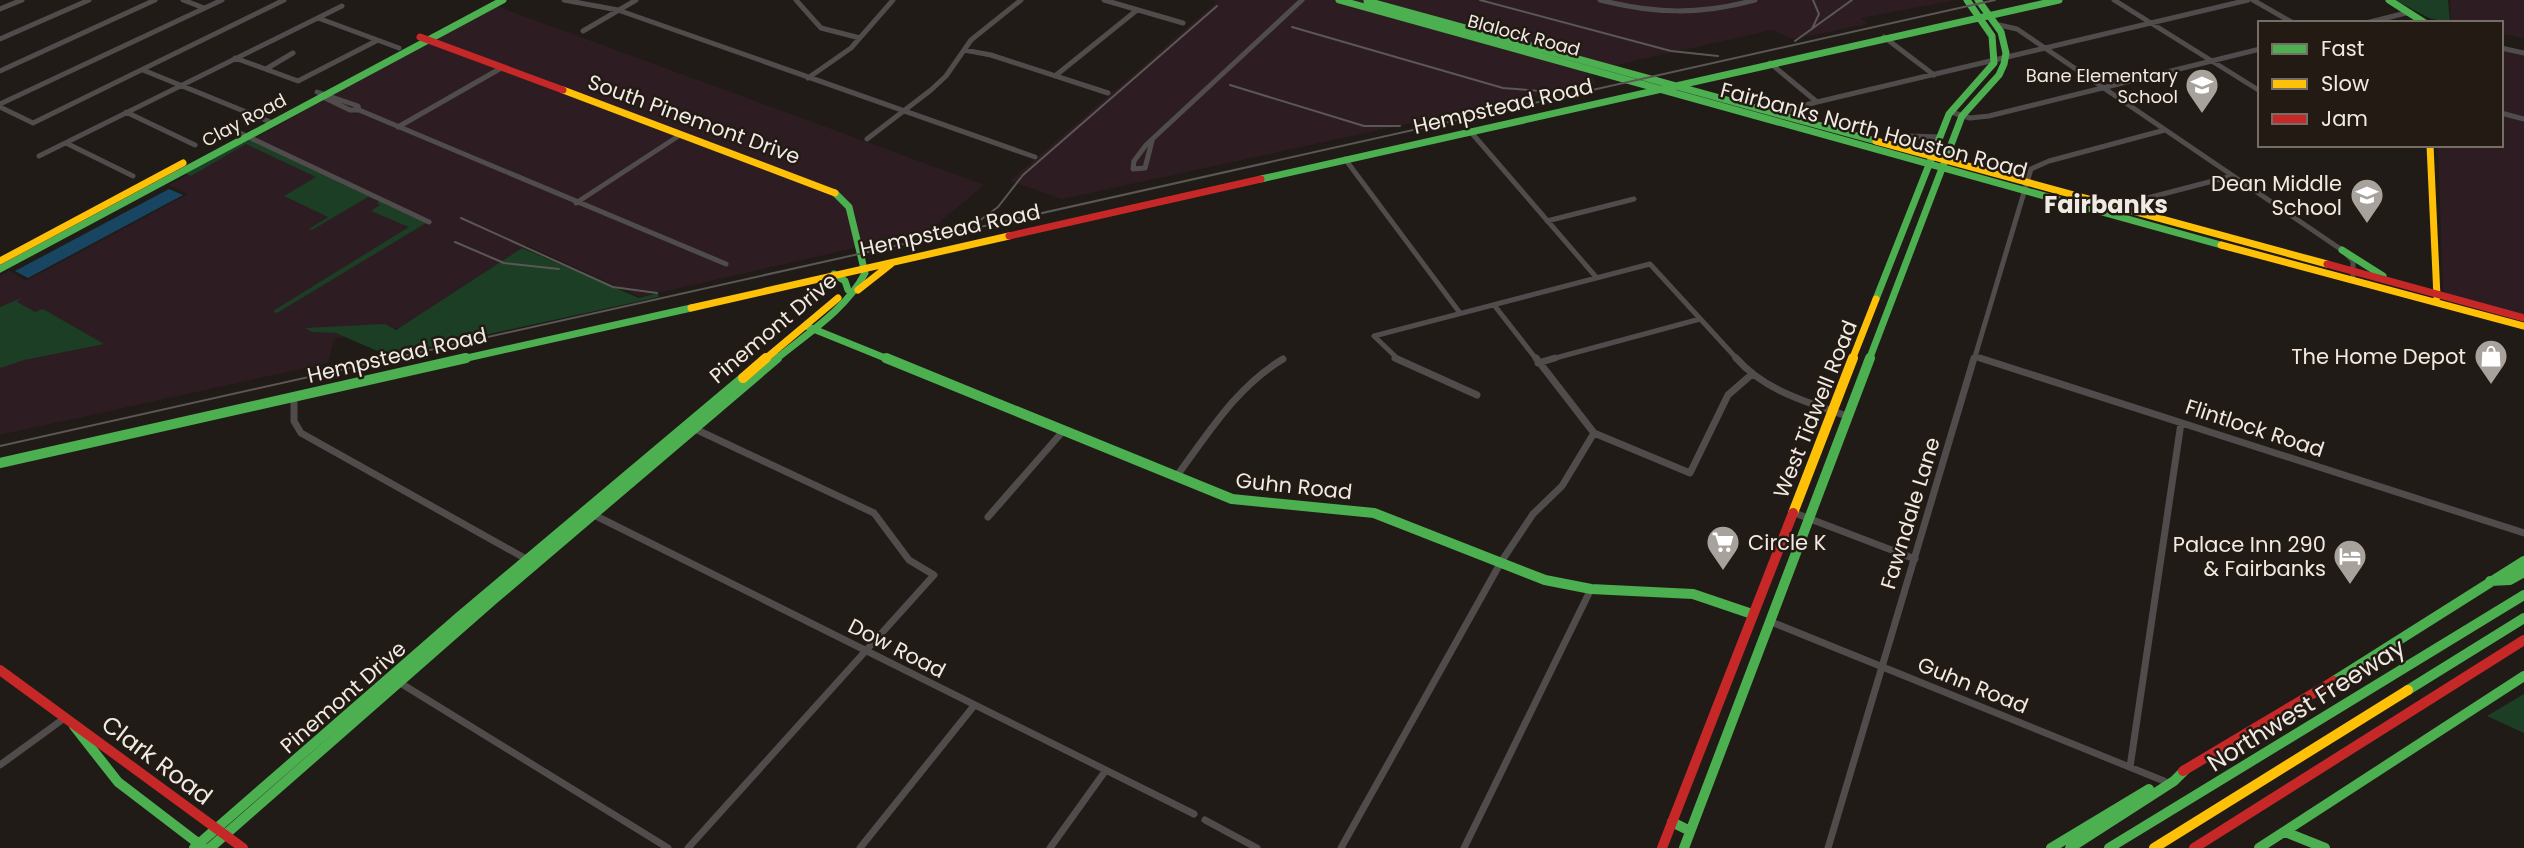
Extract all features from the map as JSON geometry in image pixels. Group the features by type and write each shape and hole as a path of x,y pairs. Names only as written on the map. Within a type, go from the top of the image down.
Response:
{"main road":[{"name":"Clay Road","path":"321,94 489,0"},
{"name":"Clay Road","path":"0,261 59,233 427,37 503,0"},
{"name":"Blalock Road","path":"1339,0 1360,2 1674,86"},
{"path":"1967,0 1989,17 1996,46 1995,60"},
{"path":"1978,0 2008,47 2007,57"},
{"name":"Hempstead Road","path":"0,463 1884,37 1989,17 2044,1 2059,0"},
{"path":"2389,0 2425,21"},
{"name":"South Pinemont Drive","path":"427,37 680,135 754,158 821,184 840,195 849,207 863,267"},
{"name":"West Tidwell Road","path":"1684,848 1962,116 1971,102 2002,72 2007,57"},
{"name":"West Tidwell Road","path":"1662,848 1940,137 1960,98 1976,84 1995,60"},
{"name":"Blalock Road","path":"1586,64 1661,89"},
{"path":"1699,80 1696,86 1700,93"},
{"path":"1635,94 1640,88 1638,82"},
{"path":"1976,84 1987,88"},
{"name":"Fairbanks North Houston Road","path":"1674,86 1875,147 1932,159"},
{"name":"Fairbanks North Houston Road","path":"1661,89 1894,146 2208,238 2353,274 2524,326"},
{"path":"1875,147 1894,146"},
{"path":"2430,147 2437,298"},
{"path":"1914,208 1927,212"},
{"name":"Clay Road","path":"0,269 59,233"},
{"path":"2342,250 2390,281"},
{"path":"1895,255 1910,258"},
{"path":"834,274 845,281 851,291 861,289 895,262"},
{"name":"Pinemont Drive","path":"202,847 536,564 590,513 851,291 863,267"},
{"name":"Fairbanks North Houston Road","path":"2353,274 2390,281 2437,298 2524,318"},
{"path":"1877,302 1891,306"},
{"name":"Guhn Road","path":"809,327 1232,499 1374,513 1545,580 1591,589 1683,592 1752,614"},
{"path":"1856,353 1871,359"},
{"path":"1813,459 1829,464"},
{"name":"Pinemont Drive","path":"397,680 527,559 590,513"},
{"path":"2051,848 2430,623 2524,561"},
{"path":"2490,581 2511,580 2524,572"},
{"name":"Northwest Freeway","path":"2109,848 2524,595"},
{"path":"2154,848 2524,618"},
{"path":"2194,848 2524,640"},
{"name":"Clark Road","path":"0,670 243,848"},
{"path":"2259,848 2524,676"},
{"path":"1715,711 1733,719"},
{"name":"Clark Road","path":"66,717 118,782 202,847"},
{"path":"2070,848 2174,781 2185,770"},
{"path":"1672,822 1690,831"},
{"path":"2285,832 2325,848"}],"street":[{"path":"0,9 22,0"},
{"path":"0,39 89,0"},
{"path":"0,71 155,0"},
{"path":"183,0 204,8"},
{"path":"0,105 222,0"},
{"path":"0,105 33,123 284,0"},
{"path":"564,0 618,10 1035,157"},
{"path":"583,30 636,0"},
{"path":"796,0 826,30 860,38"},
{"path":"808,78 844,53 860,38 878,13 893,0"},
{"path":"867,139 946,76 982,29 1021,0"},
{"path":"1104,0 1183,23"},
{"path":"1152,141 1145,168 1133,169 1139,152 1302,0"},
{"path":"1600,0 1672,16 1700,13 1755,0"},
{"path":"2114,0 2258,90"},
{"path":"1781,118 1791,109 1817,102 2251,0 2289,21"},
{"path":"38,156 342,6"},
{"path":"1055,76 1137,10"},
{"path":"2374,21 2410,12"},
{"path":"1989,17 2017,29 2342,250 2353,261 2353,274"},
{"path":"318,18 399,48"},
{"path":"1884,37 1934,75"},
{"path":"235,58 298,81 376,41"},
{"path":"2503,48 2524,53"},
{"path":"964,50 991,55 1108,93"},
{"path":"1951,112 1962,116 1989,116 2258,50"},
{"path":"266,69 293,53"},
{"path":"1770,63 1817,102"},
{"path":"398,127 503,67"},
{"path":"143,70 269,121"},
{"path":"321,94 329,101 359,110 726,264"},
{"path":"126,112 195,145"},
{"path":"2503,114 2524,119"},
{"path":"2026,186 2035,165 2165,130"},
{"path":"1470,131 1596,277"},
{"path":"1894,146 1900,139 1919,133 1940,137"},
{"path":"244,134 429,222"},
{"path":"576,203 680,135"},
{"path":"66,143 133,176"},
{"path":"1345,159 1460,313"},
{"path":"2127,214 2131,204 2136,201 2232,176"},
{"name":"Fawndale Lane","path":"1828,848 2026,186"},
{"path":"1547,220 1634,199"},
{"path":"1477,395 1396,359 1374,336 1650,264 1751,375 1773,389 1847,416"},
{"path":"1494,305 1594,433 1690,473 1728,395 1751,375"},
{"path":"1538,363 1700,319"},
{"name":"Flintlock Road","path":"1975,357 2524,533"},
{"path":"1176,477 1252,380 1269,365 1283,359"},
{"path":"294,396 294,421 301,433 536,564"},
{"path":"2130,767 2181,423"},
{"path":"688,848 934,575 909,560 874,513 691,427"},
{"path":"988,517 1064,430"},
{"path":"1341,848 1501,562 1532,514 1562,486 1594,433"},
{"path":"1792,512 1915,559"},
{"name":"Dow Road","path":"590,513 973,707 1194,814"},
{"path":"1464,848 1591,589"},
{"name":"Guhn Road","path":"1769,621 2164,781"},
{"path":"397,680 667,848"},
{"path":"860,848 973,707"},
{"path":"0,765 66,717"},
{"path":"1050,848 1106,770"},
{"path":"1205,820 1257,848"}],"shaded area":[{"path":"1211,0 1956,0 1861,18 1868,24 1793,39 1772,30 1589,71 1596,83 1062,199 1010,181 1217,2"},
{"path":"2450,0 2524,0 2524,38 2503,34 2503,21 2451,21"},
{"path":"496,6 984,185 929,231 640,297 526,245 399,328 334,339 328,363 0,435 0,276 9,271 26,281 188,194 169,185"},
{"path":"2503,50 2524,55 2524,315 2448,294 2443,290 2438,147 2503,147"}],"green space":[{"path":"2395,0 2448,0 2450,21 2429,18"},
{"path":"248,139 426,223 277,313 273,311 409,227 371,211 380,205 377,203 379,201 368,197 312,230 309,229 328,217 284,196 316,177 246,144 191,176 184,173"},
{"path":"522,248 639,298 658,293 659,297 389,356 336,333 312,332 305,328 385,324 396,330"},
{"path":"22,298 17,302 35,312 43,309 104,344 24,360 0,368 0,307"},
{"path":"2524,694 2524,733 2487,716"}],"water":[{"path":"169,189 183,195 28,278 15,271"}],"railway":[{"path":"1480,0 1671,51 1718,56"},
{"path":"1812,29 1819,14 1813,0"},
{"path":"1812,29 1852,0"},
{"path":"0,446 1995,0"},
{"path":"975,224 998,207 1023,175 1217,6"},
{"path":"1292,27 1503,88 1554,92"},
{"path":"1795,41 1812,29"},
{"path":"1230,85 1364,126 1400,126"},
{"path":"461,218 613,287 657,293"},
{"path":"455,242 504,263 559,269"}],"traffic: fast":[{"path":"0,269 503,0"},
{"path":"1339,0 2221,245"},
{"path":"1876,299 1949,114 1994,63 1994,45 1989,28 1967,0"},
{"path":"1684,848 1962,116 1999,75 2004,64 2005,42 2001,32 1978,0"},
{"path":"1261,179 2059,0"},
{"path":"2389,0 2422,21"},
{"path":"1367,1 1876,141"},
{"path":"210,848 494,599 838,307 859,285 865,273 849,207 835,193"},
{"path":"2342,250 2383,276"},
{"path":"834,274 845,281 848,290"},
{"path":"0,463 691,308"},
{"path":"806,326 1232,499 1374,513 1545,580 1591,589 1693,594 1752,614"},
{"path":"194,848 459,617 743,378"},
{"path":"2334,681 2524,561"},
{"path":"2490,581 2510,580 2524,572"},
{"path":"2109,848 2524,595"},
{"path":"2408,690 2524,618"},
{"path":"2259,848 2524,676"},
{"path":"74,726 118,782 203,847"},
{"path":"2070,848 2174,781 2185,770"},
{"path":"2051,848 2149,789"},
{"path":"1672,822 1690,831"},
{"path":"2285,832 2325,848"}],"traffic: slow":[{"path":"563,90 831,189 835,193"},
{"path":"1876,141 2327,264"},
{"path":"2430,147 2437,297"},
{"path":"0,261 183,163"},
{"path":"691,308 1009,236"},
{"path":"2221,245 2524,326"},
{"path":"858,290 891,264"},
{"path":"743,378 838,298"},
{"path":"1793,513 1876,299"},
{"path":"2154,848 2408,690"}],"traffic: jam":[{"path":"420,37 563,90"},
{"path":"1009,236 1261,179"},
{"path":"2327,264 2524,318"},
{"path":"1662,848 1793,513"},
{"path":"2194,848 2524,640"},
{"path":"0,670 243,848"},
{"path":"2183,771 2334,681"}],"place":[{"name":"Bane Elementary School","path":"2202,115"},
{"name":"Dean Middle School","path":"2367,225"},
{"name":"The Home Depot","path":"2491,386"},
{"name":"Circle K","path":"1723,572"},
{"name":"Palace Inn 290 & Fairbanks","path":"2350,586"}],"district":[{"name":"Fairbanks","path":"2106,204"}]}
